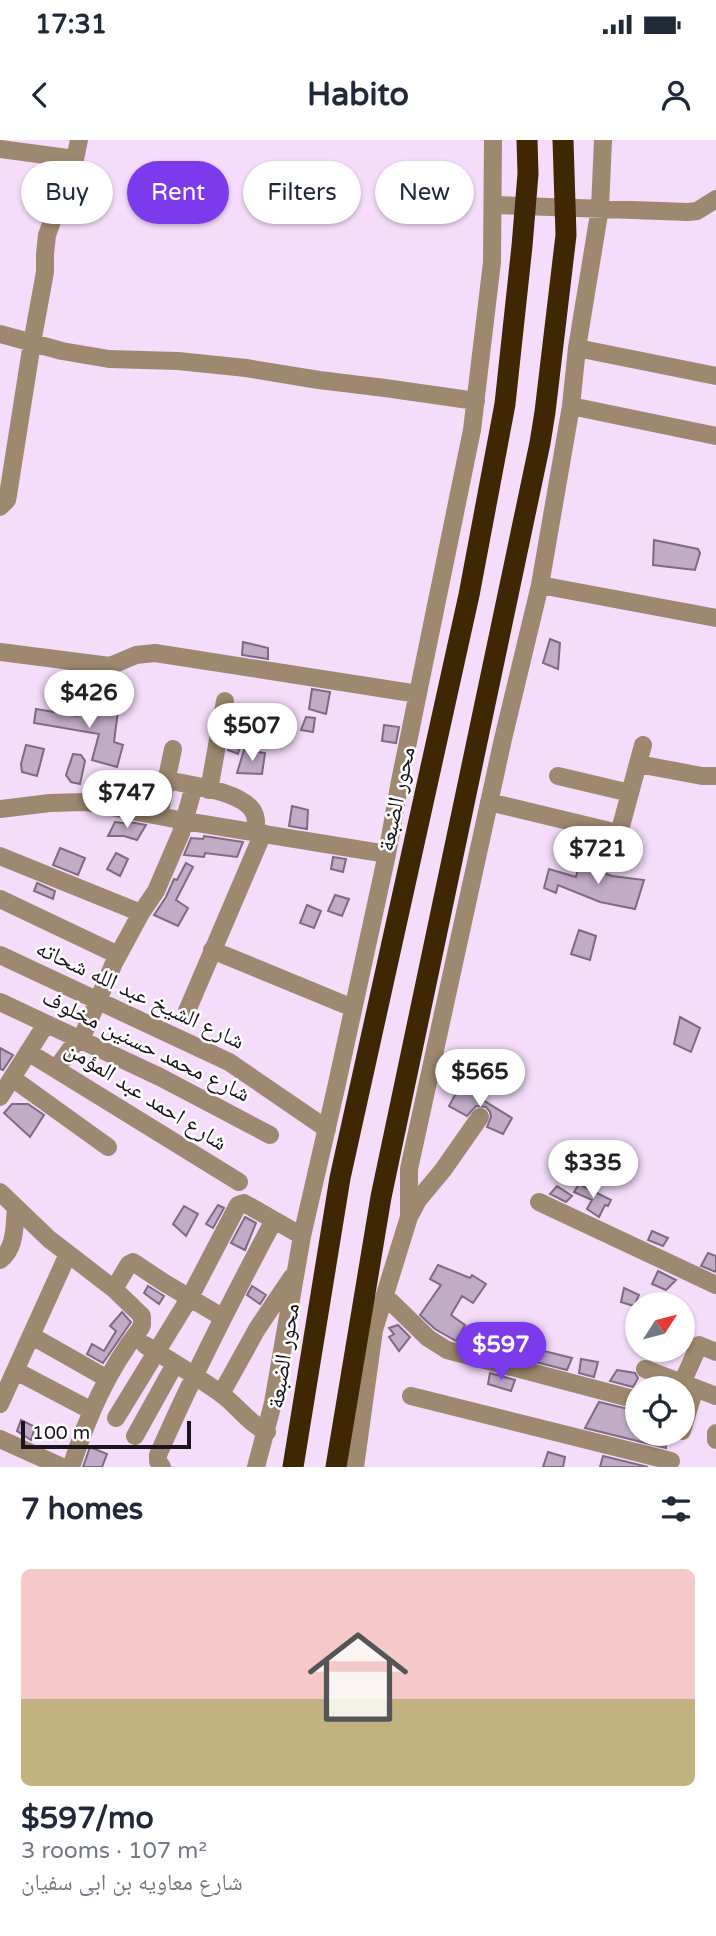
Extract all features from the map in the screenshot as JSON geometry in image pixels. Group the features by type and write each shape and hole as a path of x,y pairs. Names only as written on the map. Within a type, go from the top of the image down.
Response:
{"highway":[{"name":"محور الضبعة","path":"293,1467 340,1178 469,595 505,404 521,266 528,174 527,140"},
{"path":"336,1467 381,1197 541,432 566,235 563,140"}],"street":[{"path":"0,506 8,495 46,272 47,235 75,159 79,140"},
{"path":"256,1467 267,1432 302,1236 387,853 472,430 492,262 493,140"},
{"path":"409,1217 409,1169 503,739 540,584 571,406 600,208 603,140"},
{"path":"0,149 75,159"},
{"path":"494,205 688,212 697,211 716,200"},
{"path":"0,334 62,351 109,359 178,361 246,368 475,401"},
{"path":"578,348 716,376"},
{"path":"571,406 716,436"},
{"path":"540,584 716,618"},
{"path":"0,652 110,666 136,655 155,653 418,694"},
{"path":"56,1069 85,1030 118,955 156,891 201,788 225,701"},
{"path":"489,802 616,833 620,830 643,745"},
{"path":"159,816 173,749"},
{"path":"638,764 702,776 716,776"},
{"path":"558,775 630,793"},
{"path":"167,780 235,797 249,805 257,819 259,832 187,1011"},
{"path":"0,809 85,802 387,853"},
{"path":"0,856 141,913"},
{"path":"0,899 118,955"},
{"path":"212,950 354,1008"},
{"name":"شارع الشيخ عبد الله شحاته","path":"0,955 229,1062 327,1129"},
{"name":"شارع محمد حسنين مخلوف","path":"0,1002 160,1077 270,1135"},
{"path":"0,1097 46,1024"},
{"name":"شارع احمد عبد المؤمن","path":"29,1052 239,1182"},
{"path":"12,1078 108,1147"},
{"path":"355,1467 374,1330 409,1217 480,1117"},
{"path":"0,1192 142,1316 142,1325 106,1378 71,1467"},
{"path":"539,1202 716,1285"},
{"path":"116,1418 190,1297 240,1203 302,1236"},
{"path":"0,1260 12,1245 16,1208"},
{"path":"162,1467 158,1455 193,1376 274,1220"},
{"path":"0,1404 68,1254"},
{"path":"114,1289 130,1262 133,1262 222,1317"},
{"path":"221,1394 257,1329 297,1271"},
{"path":"385,1296 428,1338 447,1350 625,1397"},
{"path":"32,1336 106,1378"},
{"path":"132,1339 221,1394 250,1422 267,1432"},
{"path":"690,1376 699,1345 716,1352"},
{"path":"135,1436 175,1364"},
{"path":"645,1369 664,1376"},
{"path":"16,1371 92,1411"},
{"path":"695,1388 716,1396"},
{"path":"411,1396 670,1464 676,1446"},
{"path":"716,1433 716,1440"},
{"path":"0,1439 62,1467"}],"building":[{"path":"654,540 698,549 700,553 695,570 653,565"},
{"path":"550,639 560,643 558,669 543,663"},
{"path":"243,642 268,648 268,659 242,655"},
{"path":"312,689 330,692 326,714 309,709"},
{"path":"84,707 118,711 114,742 123,745 117,767 92,760 99,734 34,723 36,709 77,716"},
{"path":"306,717 315,718 313,732 301,730"},
{"path":"384,725 399,727 396,743 382,741"},
{"path":"231,732 243,736 238,754 228,750"},
{"path":"26,745 44,749 37,776 22,772 21,764"},
{"path":"244,750 265,753 262,774 237,773"},
{"path":"73,754 81,755 85,761 80,784 71,782 66,775"},
{"path":"292,806 308,810 307,829 289,826"},
{"path":"115,822 146,825 137,840 124,836 108,836"},
{"path":"204,836 243,842 237,857 205,853 204,857 184,855 191,838 203,839"},
{"path":"60,848 85,858 78,875 53,865"},
{"path":"116,853 128,859 120,876 107,869"},
{"path":"333,857 346,859 343,872 331,869"},
{"path":"186,863 193,867 176,900 188,908 178,926 154,915"},
{"path":"579,864 612,876 644,880 635,909 600,902 558,885 556,893 544,888 549,869 576,877"},
{"path":"37,883 55,891 53,899 34,891"},
{"path":"335,895 349,899 342,916 328,911"},
{"path":"307,905 321,911 314,928 300,923"},
{"path":"579,930 596,936 590,960 571,954"},
{"path":"680,1017 700,1028 691,1052 674,1044"},
{"path":"0,1048 13,1055 3,1070 0,1069"},
{"path":"460,1086 512,1118 503,1134 487,1127 491,1117 486,1107 476,1106 467,1116 449,1106"},
{"path":"12,1104 28,1104 44,1115 30,1137 4,1113"},
{"path":"579,1184 611,1200 599,1217 587,1209 592,1200 574,1192"},
{"path":"557,1186 572,1196 566,1202 550,1194"},
{"path":"218,1205 224,1208 213,1228 206,1224"},
{"path":"184,1206 198,1214 186,1236 173,1224"},
{"path":"245,1217 256,1223 245,1250 231,1243"},
{"path":"652,1231 668,1238 663,1246 648,1240"},
{"path":"708,1253 716,1256 716,1272 701,1266"},
{"path":"438,1265 470,1278 472,1275 486,1284 473,1303 462,1296 451,1315 465,1325 456,1341 435,1329 420,1315 441,1285 430,1279"},
{"path":"658,1271 676,1280 666,1290 652,1284"},
{"path":"148,1286 164,1296 159,1304 144,1293"},
{"path":"252,1286 266,1295 260,1304 247,1295"},
{"path":"624,1288 633,1292 625,1292 625,1303 621,1302"},
{"path":"122,1312 131,1322 103,1363 87,1354 92,1344 104,1351 116,1331 110,1326"},
{"path":"398,1325 410,1337 399,1351 389,1337 394,1334 389,1328"},
{"path":"540,1350 572,1358 567,1370 536,1362"},
{"path":"581,1359 598,1362 594,1377 579,1373"},
{"path":"617,1370 635,1373 637,1376 625,1376 625,1385 610,1381"},
{"path":"490,1373 515,1380 511,1391 488,1384"},
{"path":"599,1402 625,1408 625,1438 585,1428"},
{"path":"21,1420 35,1427 31,1440 17,1431"},
{"path":"90,1447 107,1454 102,1467 83,1467"},
{"path":"548,1452 565,1457 563,1467 543,1467"},
{"path":"603,1456 648,1467 600,1467"}]}
